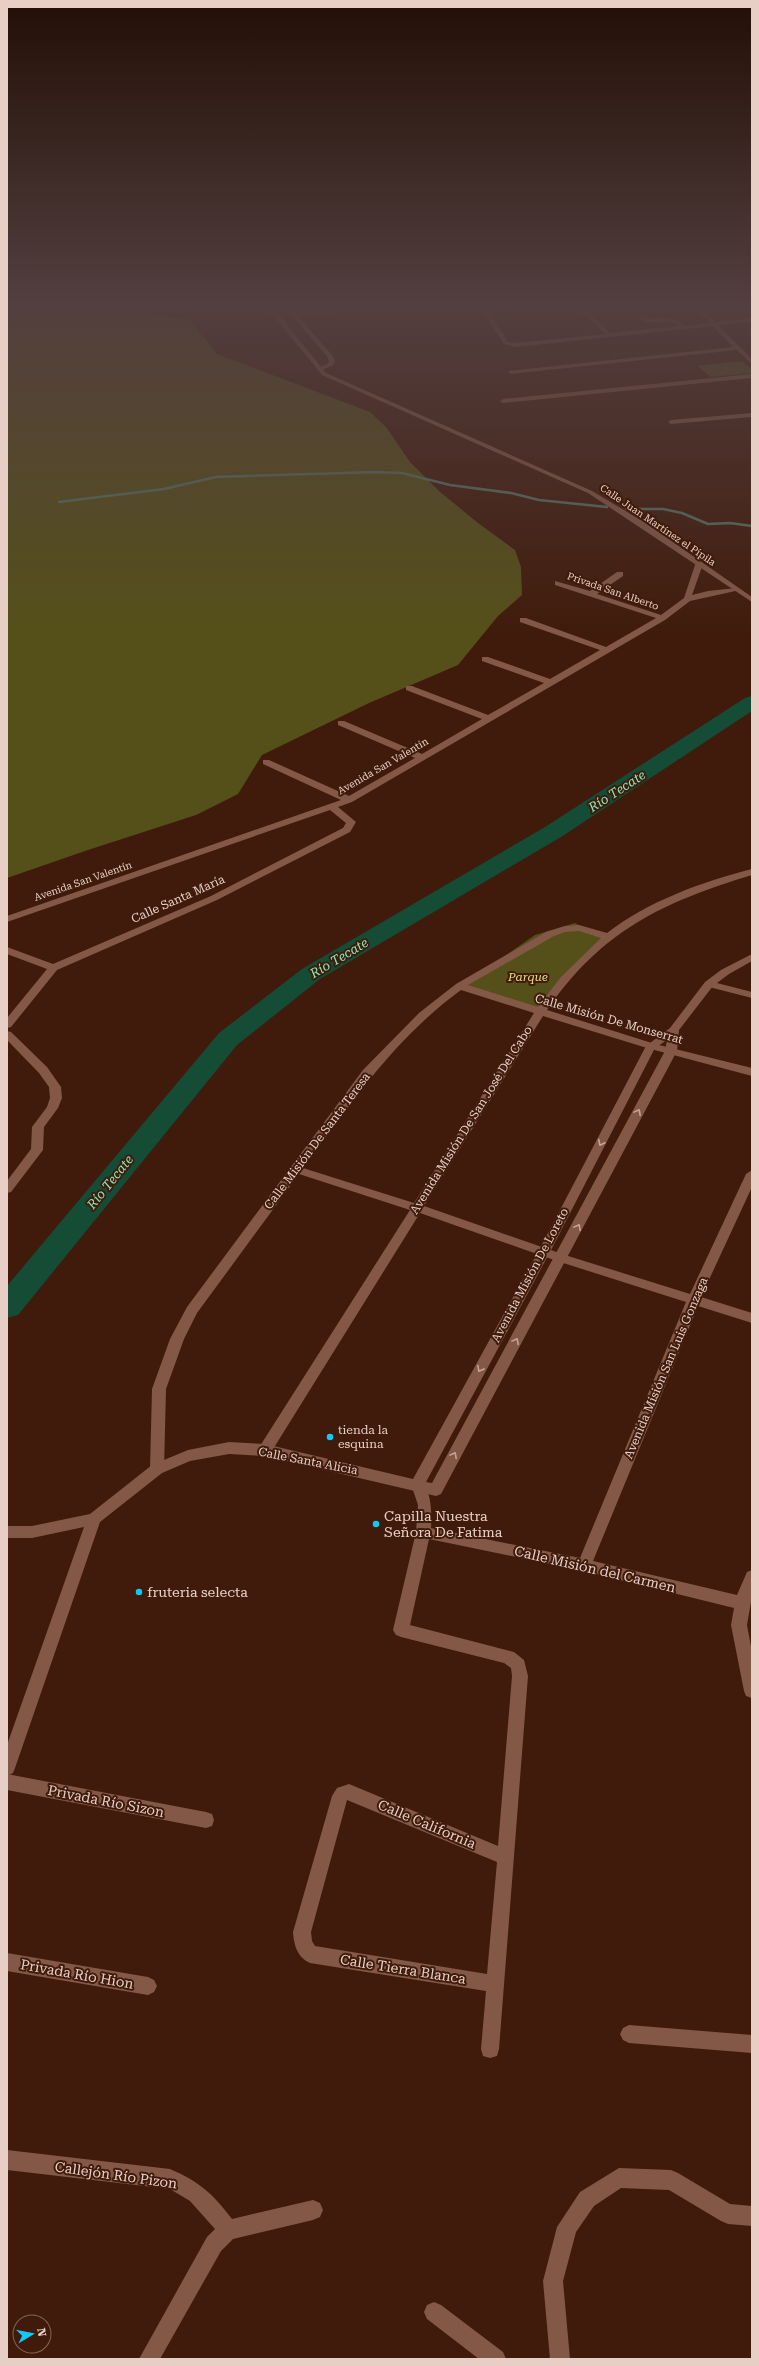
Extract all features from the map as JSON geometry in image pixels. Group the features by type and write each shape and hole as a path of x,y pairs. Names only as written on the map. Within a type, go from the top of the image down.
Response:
{"street":[{"name":"Calle Juan Martínez el Pípila","path":"417,415 590,492 641,524 752,600"},
{"path":"671,422 747,415"},
{"path":"687,599 700,564"},
{"path":"591,594 620,574"},
{"name":"Privada San Alberto","path":"558,583 662,618"},
{"path":"687,599 708,593 736,590"},
{"name":"Avenida San Valentín","path":"7,919 333,807 349,800 487,718 662,618 687,599"},
{"path":"523,620 607,650"},
{"path":"485,659 550,682"},
{"path":"409,688 487,718"},
{"path":"341,723 421,757"},
{"path":"266,762 349,800"},
{"name":"Calle Santa María","path":"7,1025 54,968 214,898 347,830 351,822 333,807"},
{"name":"Avenida Misión De San José Del Cabo","path":"265,1450 530,1025 576,966 608,937 637,918 676,897 752,872"},
{"name":"Calle Misión De Santa Teresa","path":"157,1469 159,1389 177,1339 192,1310 367,1073 391,1045 418,1019 460,986 550,934 563,929 578,927 592,930 608,937"},
{"path":"7,950 54,968"},
{"path":"651,1046 674,1030 709,984 725,972 752,957"},
{"path":"709,984 752,995"},
{"name":"Calle Misión De Monserrat","path":"460,986 540,1013 651,1046 752,1072"},
{"name":"Avenida Misión De Loreto","path":"425,1505 436,1490 671,1051 674,1030"},
{"path":"7,1034 43,1070 55,1087 56,1098 38,1127 37,1150 7,1189"},
{"name":"Avenida Misión De Loreto","path":"418,1484 427,1464 544,1252 651,1046"},
{"path":"295,1169 417,1208 561,1258 752,1318"},
{"name":"Avenida Misión San Luis Gonzaga","path":"584,1564 694,1299 752,1174"},
{"name":"Calle Santa Alicia","path":"7,1532 32,1532 94,1519 157,1469 188,1456 207,1451 229,1448 265,1450 418,1484 436,1490"},
{"path":"418,1484 425,1505 423,1532 401,1630 509,1657 518,1665 520,1676 504,1857 490,2049"},
{"path":"7,1768 94,1519"},
{"name":"Calle Misión del Carmen","path":"423,1532 584,1564 742,1603"},
{"path":"752,1576 742,1603 739,1625 752,1688"},
{"name":"Privada Río Sizon","path":"7,1782 206,1820"},
{"name":"Calle California","path":"310,1954 303,1944 302,1932 340,1796 343,1792 349,1792 504,1857"},
{"name":"Calle Tierra Blanca","path":"310,1954 495,1984"},
{"name":"Privada Río Hion","path":"7,1962 148,1986"},
{"path":"629,2034 752,2044"},
{"name":"Callejón Río Pizon","path":"7,2160 170,2179 187,2186 202,2196 228,2230"},
{"path":"560,2359 553,2281 567,2226 587,2200 619,2178 671,2180 728,2214 752,2216"},
{"path":"149,2359 214,2244 228,2230 313,2210"},
{"path":"434,2312 496,2359"}],"green space":[{"path":"7,415 374,415 386,427 410,462 439,491 478,523 515,550 521,567 522,595 498,616 458,665 369,703 262,755 238,794 196,815 7,878"},
{"name":"Parque","path":"575,923 603,939 538,1012 459,988 535,935"}],"waterway":[{"path":"59,502 164,489 216,477 375,472 402,473 450,485 511,493 539,500 607,507"},
{"path":"626,509 663,509 682,513 708,524 730,523 752,526"},
{"name":"Río Tecate","path":"7,1307 228,1039 311,974 553,832 752,702"}],"place":[{"name":"tienda la esquina","path":"330,1437"},
{"name":"Capilla Nuestra Señora De Fatima","path":"376,1524"},
{"name":"fruteria selecta","path":"139,1592"}]}
